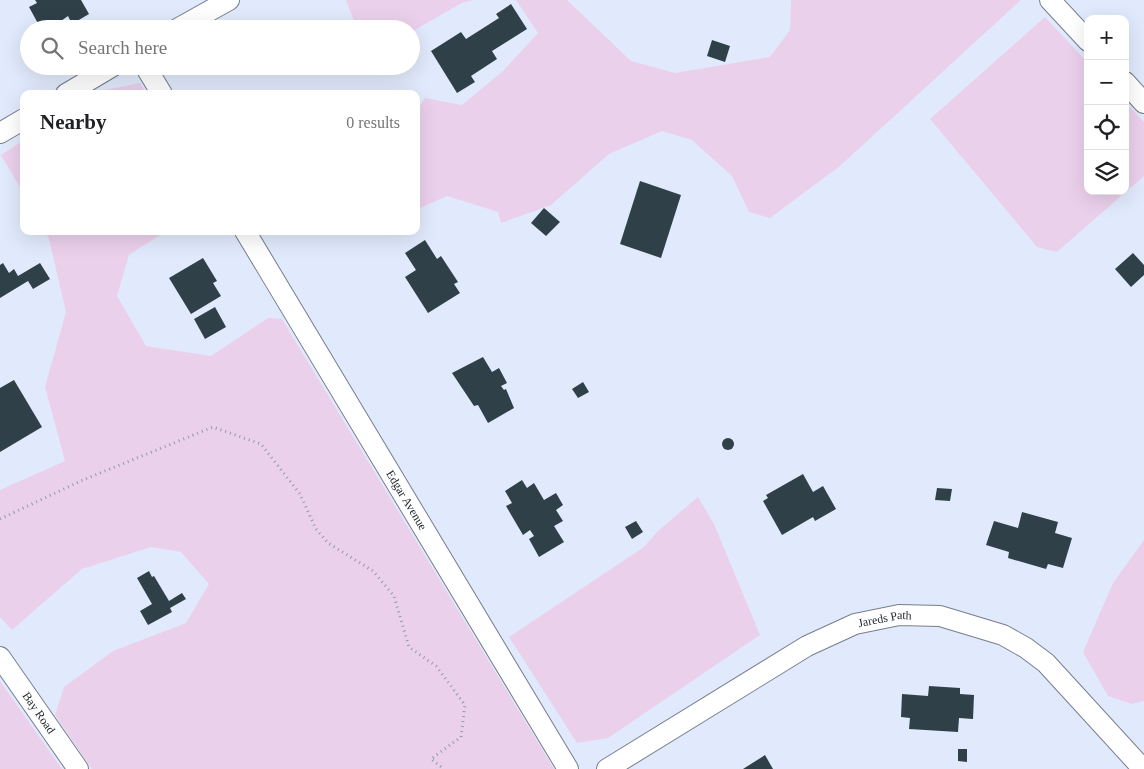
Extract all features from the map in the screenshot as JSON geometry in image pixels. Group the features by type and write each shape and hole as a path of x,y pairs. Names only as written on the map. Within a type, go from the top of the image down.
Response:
{"street":[{"path":"193,20 229,0"},
{"path":"1050,0 1084,38"},
{"path":"73,90 98,75"},
{"path":"151,75 160,90"},
{"path":"1129,86 1144,103"},
{"path":"0,133 20,121"},
{"name":"Edgar Avenue","path":"247,235 568,769"},
{"name":"Jareds Path","path":"607,769 807,646 855,624 899,614 940,616 1004,635 1026,648 1046,663 1143,769"},
{"name":"Bay Road","path":"0,656 78,769"}],"path":[{"path":"0,519 83,480 213,427 261,444 300,494 316,529 328,543 373,572 394,596 409,647 436,666 465,705 461,737 431,760 444,769"}],"shaded area":[{"path":"346,0 473,0 462,3 420,27 420,20 354,20"},
{"path":"516,0 567,0 631,61 675,73 770,57 790,30 791,0 1021,0 840,166 770,218 749,212 732,176 692,140 662,131 609,154 551,205 501,223 498,212 447,196 420,208 420,106 425,98 462,105 503,71 538,33"},
{"path":"1045,17 1084,59 1084,195 1122,195 1057,252 1037,247 930,119"},
{"path":"140,83 144,90 105,90"},
{"path":"1129,106 1144,122 1144,176 1129,189"},
{"path":"20,143 20,187 1,155"},
{"path":"47,235 160,235 129,255 117,296 146,346 211,356 268,318 282,319 554,769 92,769 55,715 64,687 113,651 186,623 209,584 181,552 151,547 82,569 12,630 0,617 0,490 65,461 45,387 66,312"},
{"path":"698,497 714,524 760,635 608,738 577,743 509,637 644,547 658,531"},
{"path":"1144,540 1144,701 1132,704 1108,696 1083,652 1113,583"},
{"path":"0,681 62,769 0,769"}],"building":[{"path":"35,0 81,0 89,14 79,20 70,20 68,16 62,20 36,20 29,7 37,3"},
{"path":"511,4 527,29 492,51 497,59 471,76 475,82 457,93 431,51 461,32 466,39 499,18 496,14"},
{"path":"712,40 730,46 725,62 707,56"},
{"path":"640,181 681,195 661,258 620,244"},
{"path":"544,208 560,222 546,236 531,223"},
{"path":"425,240 437,259 441,256 458,282 454,284 460,293 428,313 405,277 416,270 405,253"},
{"path":"1133,253 1144,265 1144,275 1131,287 1115,269"},
{"path":"203,258 217,281 213,283 221,296 191,314 169,278"},
{"path":"3,263 9,273 14,269 18,276 40,263 50,279 33,289 28,281 0,298 0,265"},
{"path":"215,307 226,327 205,339 194,319"},
{"path":"483,357 492,372 499,368 507,383 501,386 504,390 506,389 514,408 488,423 478,405 474,406 452,373"},
{"path":"14,380 42,427 0,452 0,388"},
{"path":"583,382 589,392 578,398 572,389"},
{"path":"726,438 730,438 734,444 730,450 726,450 722,446 722,442"},
{"path":"803,474 813,492 823,486 836,509 815,521 813,517 782,535 763,501 768,498 766,495"},
{"path":"522,480 527,488 534,483 544,500 556,493 563,505 556,510 563,521 554,526 564,542 539,557 529,539 534,536 530,530 523,535 506,506 512,503 505,491"},
{"path":"937,488 952,489 950,501 935,500"},
{"path":"1022,512 1058,522 1055,533 1072,538 1063,568 1048,564 1046,569 1008,558 1009,552 986,545 994,521 1018,528"},
{"path":"636,521 643,532 632,539 625,527"},
{"path":"149,571 169,601 182,593 186,599 170,608 172,612 148,625 140,611 152,604 137,578"},
{"path":"929,686 960,688 960,694 974,695 973,719 959,718 958,732 909,729 910,718 901,717 902,694 928,696"},
{"path":"958,749 967,749 967,762 958,761"},
{"path":"765,755 773,769 743,769"}]}
